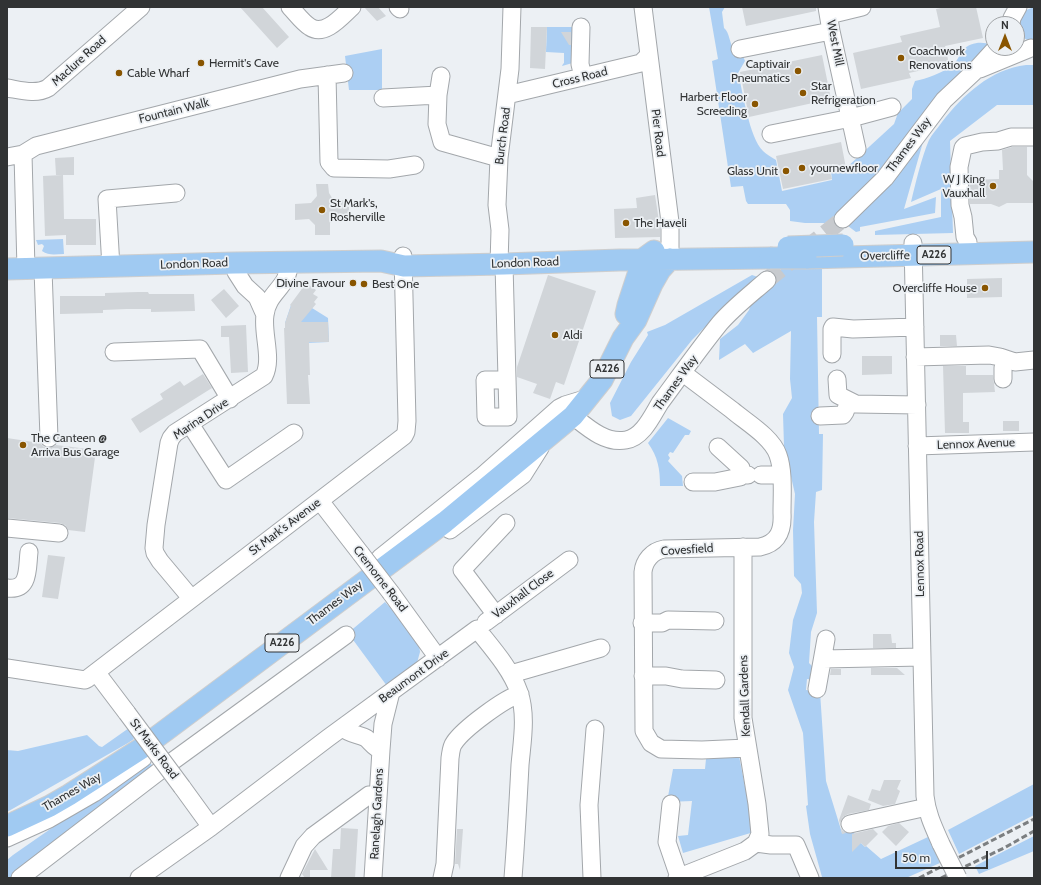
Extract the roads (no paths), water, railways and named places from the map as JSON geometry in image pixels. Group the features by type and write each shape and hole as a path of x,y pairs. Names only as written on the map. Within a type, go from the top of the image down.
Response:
{"main road":[{"name":"Overcliffe","path":"913,249 968,242 1034,240"},
{"name":"Overcliffe","path":"968,242 975,248 1034,247"},
{"name":"Overcliffe","path":"737,253 788,247 838,251"},
{"name":"Overcliffe","path":"737,253 770,258 838,251 913,249 1034,252"},
{"name":"London Road","path":"501,260 658,252 737,253"},
{"name":"London Road","path":"25,269 234,263 501,260 591,261 658,252"},
{"name":"Thames Way","path":"623,338 628,305 658,252"},
{"name":"Thames Way","path":"7,826 50,806 142,748 445,522 573,416 602,380 623,338 636,320 658,273 658,252"},
{"name":"A226","path":"591,261 607,264 617,269 622,279 628,305"}],"street":[{"name":"Maclure Road","path":"7,88 35,92 48,88 141,7"},
{"path":"290,7 308,25 315,29 330,26 352,7"},
{"name":"Burch Road","path":"506,380 498,205 499,158 510,69 512,7"},
{"name":"Pier Road","path":"643,7 670,222 658,252"},
{"path":"740,49 862,7"},
{"name":"West Mill","path":"829,18 857,149"},
{"path":"581,27 580,64 583,77"},
{"name":"Thames Way","path":"976,70 1027,46"},
{"name":"Cross Road","path":"507,95 641,63 649,55"},
{"name":"Thames Way","path":"843,219 885,178 944,100 989,56"},
{"name":"Fountain Walk","path":"7,157 24,154 36,146 300,79 344,73"},
{"path":"327,75 329,162 334,168 399,168 415,165"},
{"path":"441,76 438,95 437,124 442,142 499,158"},
{"path":"383,98 438,95"},
{"path":"771,134 851,118 892,107"},
{"path":"968,242 965,236 963,215 960,205 959,167 963,148 965,146 980,142 997,141 1009,137 1034,137"},
{"path":"24,154 25,269 49,438"},
{"path":"111,267 107,199 176,193"},
{"name":"Lennox Road","path":"913,249 922,657 927,807 941,844 958,878"},
{"name":"St Mark's Avenue","path":"7,668 85,680 404,436 406,432 403,261"},
{"name":"Marina Drive","path":"234,263 236,272 244,284 256,297 265,315"},
{"name":"Marina Drive","path":"191,598 157,556 154,550 170,440 176,433 261,380 267,372 268,366 265,315 267,304 271,297 281,288 289,271 290,263"},
{"name":"Thames Way","path":"573,416 591,430 612,440 628,440 641,432 721,323 734,309 767,280"},
{"path":"832,354 833,327 855,329 915,327"},
{"path":"114,352 200,349 230,400"},
{"path":"915,357 989,355 1015,362 1034,360"},
{"path":"1003,379 1003,368 1006,359"},
{"name":"Covesfield","path":"683,373 756,429 771,443 778,454 782,475 782,522 779,534 768,545 760,547 664,549 655,552 648,559 643,568 642,623 644,731 647,739 661,749 695,750 747,748"},
{"path":"837,379 838,395 856,404 917,405"},
{"path":"7,816 49,795 121,751 394,547 481,477 561,407 588,398"},
{"path":"820,416 843,415 849,401"},
{"path":"190,424 226,480 294,433"},
{"path":"7,838 49,818 94,793 180,732 523,475 544,440"},
{"name":"Lennox Avenue","path":"918,446 1034,442"},
{"path":"718,447 750,475"},
{"path":"693,482 721,481 750,475 782,475"},
{"name":"Cremorne Road","path":"320,501 391,593 438,658"},
{"path":"496,615 462,570 506,523"},
{"path":"7,528 59,533"},
{"name":"Kendall Gardens","path":"743,547 743,718 757,804 760,834 756,843"},
{"path":"7,588 19,587 25,582 29,552"},
{"name":"Vauxhall Close","path":"477,629 569,560"},
{"path":"642,623 662,623 668,620 715,621"},
{"path":"477,629 510,674 520,694 523,707 513,878"},
{"name":"Beaumont Drive","path":"139,878 211,827 477,629"},
{"path":"20,878 166,766 346,635"},
{"path":"817,689 826,639"},
{"path":"510,674 601,648"},
{"path":"823,659 922,657"},
{"name":"St Marks Road","path":"96,672 211,827"},
{"path":"643,676 666,676 682,679 716,680"},
{"name":"Ranelagh Gardens","path":"373,878 383,724 391,692"},
{"path":"442,878 445,864 450,758 452,746 459,736 488,712 512,697 520,694"},
{"path":"343,728 346,731 366,738 377,749 381,750"},
{"path":"592,878 589,805 595,729"},
{"path":"290,878 305,845 312,836 369,795 378,794"},
{"path":"672,804 667,842 678,878 745,851 756,843 771,845 796,845 810,878"},
{"path":"850,824 927,807"}],"tunnel":[{"path":"767,280 843,219"}],"railway":[{"path":"919,878 1034,819"},
{"path":"941,878 1004,848 1034,831"}],"place":[{"name":"Coachwork Renovations","path":"901,58"},
{"name":"Hermit's Cave","path":"201,63"},
{"name":"Captivair Pneumatics","path":"798,71"},
{"name":"Cable Wharf","path":"119,73"},
{"name":"Star Refrigeration","path":"803,93"},
{"name":"Harbert Floor Screeding","path":"755,104"},
{"name":"yournewfloor","path":"802,168"},
{"name":"Glass Unit","path":"786,171"},
{"name":"W J King Vauxhall","path":"993,186"},
{"name":"St Mark's, Rosherville","path":"322,210"},
{"name":"The Haveli","path":"626,223"},
{"name":"Divine Favour","path":"353,283"},
{"name":"Best One","path":"364,284"},
{"name":"Overcliffe House","path":"985,288"},
{"name":"Aldi","path":"555,335"},
{"name":"The Canteen @ Arriva Bus Garage","path":"23,445"}]}
